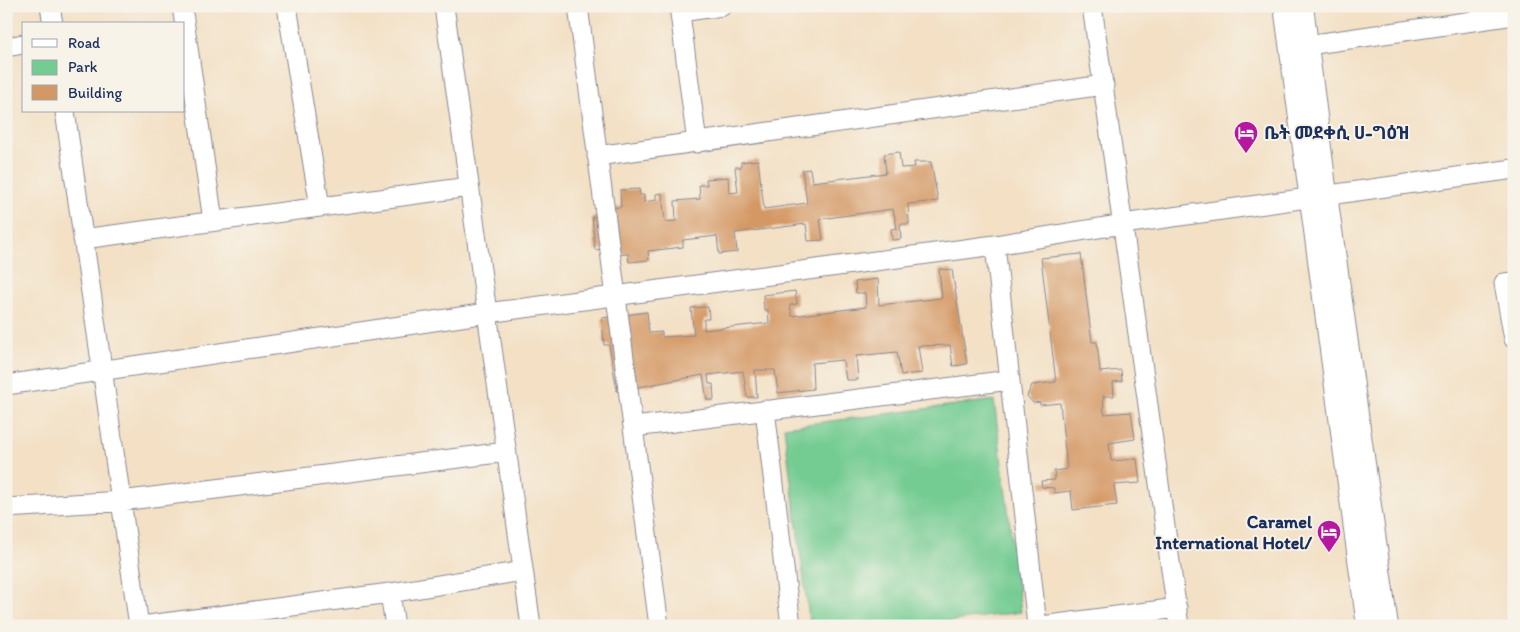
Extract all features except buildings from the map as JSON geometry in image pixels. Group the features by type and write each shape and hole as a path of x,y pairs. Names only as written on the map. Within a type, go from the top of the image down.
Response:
{"street":[{"path":"50,6 53,22"},
{"path":"182,6 184,22"},
{"path":"287,6 320,206"},
{"path":"444,6 531,626"},
{"path":"578,6 660,626"},
{"path":"697,143 679,9 722,6"},
{"path":"1042,626 1178,617 1092,6"},
{"path":"1285,6 1298,47 1318,197 1368,626"},
{"path":"1298,47 1302,6"},
{"path":"1298,47 1514,15"},
{"path":"185,27 213,221"},
{"path":"6,47 22,44"},
{"path":"597,156 697,143 828,122 1104,85"},
{"path":"65,112 140,626 390,593 523,571"},
{"path":"6,385 487,313 995,245 1123,224 1514,169"},
{"path":"83,239 469,187"},
{"path":"1318,197 1387,626"},
{"path":"995,245 1037,626"},
{"path":"1514,282 1504,283 1514,339"},
{"path":"634,427 1010,380"},
{"path":"765,410 791,626"},
{"path":"6,508 121,501 506,452"},
{"path":"390,593 394,626"}],"green space":[{"path":"994,400 1021,612 915,626 810,626 784,427"}],"place":[{"name":"ቤት መደቀሲ ሀ-ግዕዝ","path":"1246,154"},
{"name":"Caramel International Hotel/","path":"1329,553"}]}
